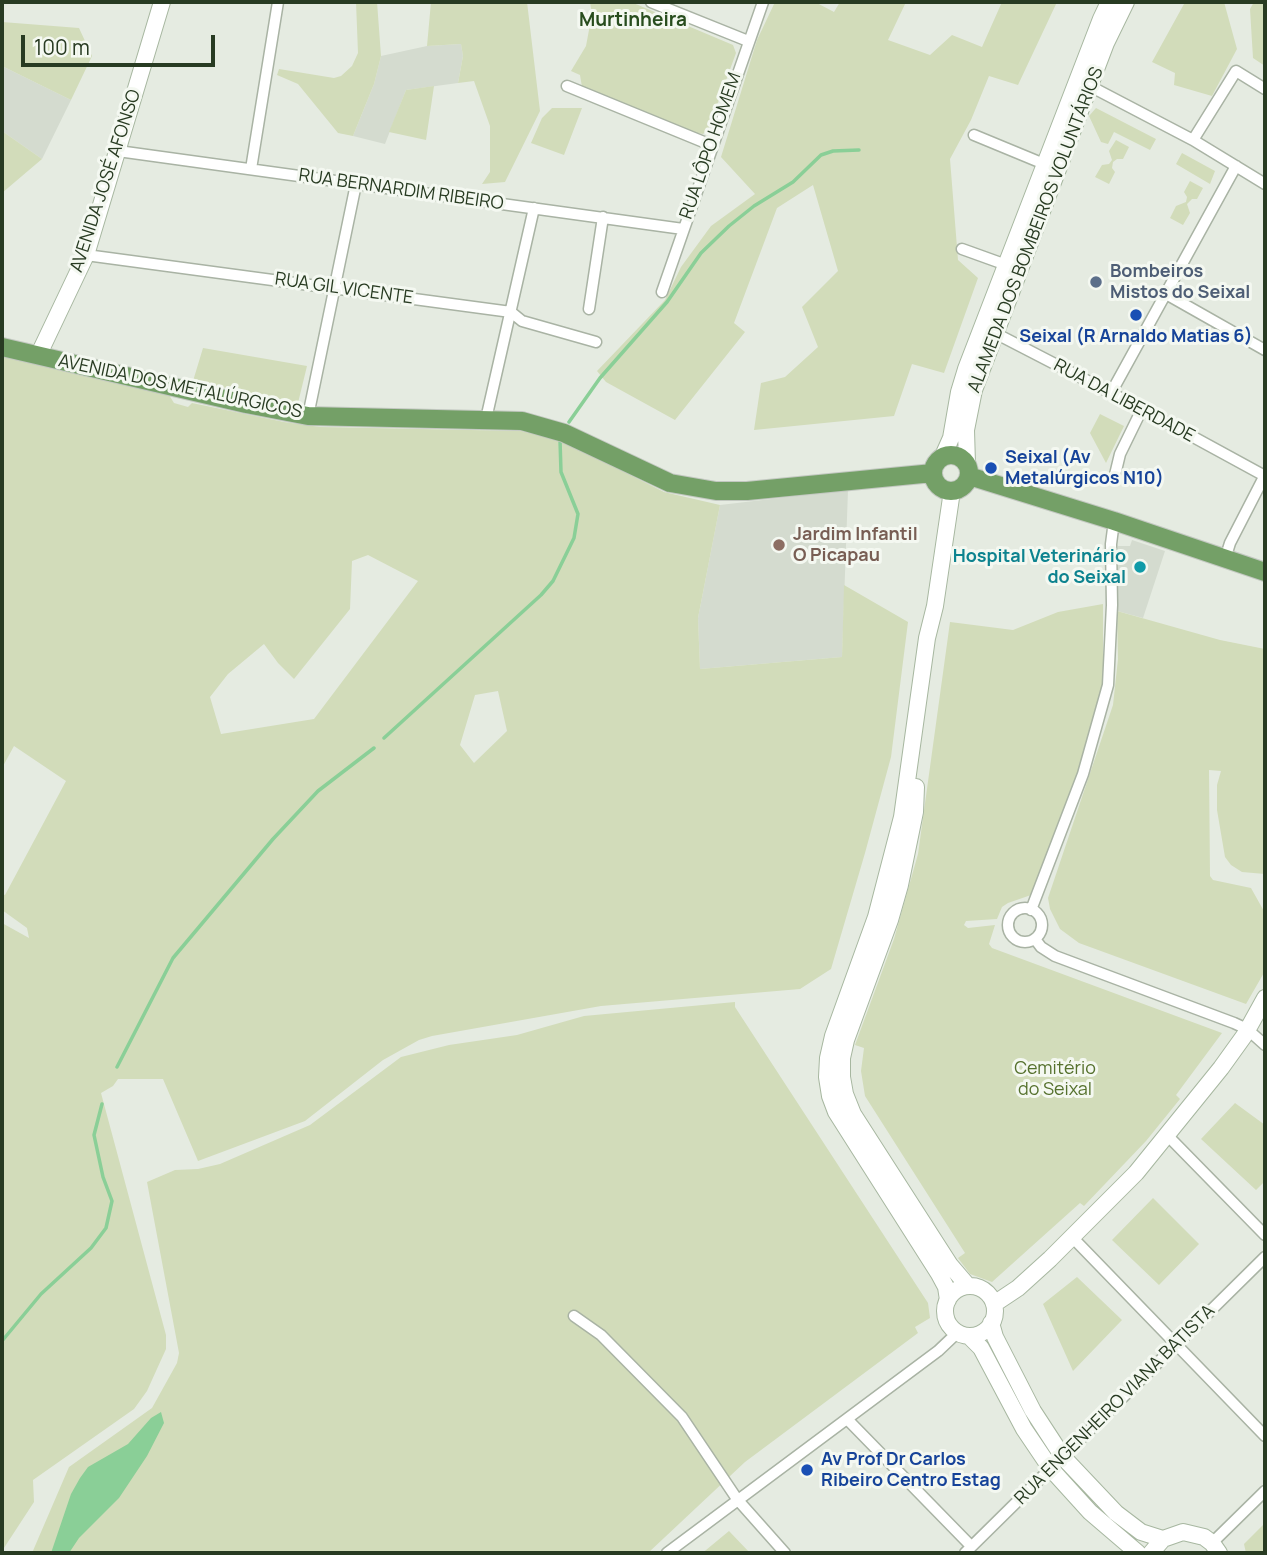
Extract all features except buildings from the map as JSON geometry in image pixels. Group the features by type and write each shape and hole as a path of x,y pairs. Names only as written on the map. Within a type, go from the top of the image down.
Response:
{"main road":[{"name":"AVENIDA JOSÉ AFONSO","path":"38,356 86,256 162,2"},
{"name":"ALAMEDA DOS BOMBEIROS VOLUNTÁRIOS","path":"943,456 951,438 958,392 989,330 1084,83 1109,2"},
{"name":"ALAMEDA DOS BOMBEIROS VOLUNTÁRIOS","path":"1084,83 1126,2"},
{"name":"ALAMEDA DOS BOMBEIROS VOLUNTÁRIOS","path":"968,470 967,430 989,330"},
{"name":"AVENIDA DOS METALÚRGICOS","path":"2,347 308,416 522,421 564,433 670,482 716,491 747,491 933,472"},
{"path":"968,470 963,486 952,491 939,486 933,472 934,466 943,456 957,456 968,470 1265,572"},
{"path":"948,1300 946,1287 939,1274 836,1112 827,1077 833,1036 876,917 902,817 927,638 935,606 952,491"},
{"path":"935,606 936,639 908,851 890,920 846,1040 842,1077 853,1114 950,1265 968,1286"},
{"path":"994,1304 1018,1288 1122,1188 1168,1136 1221,1068 1265,998"},
{"path":"963,1334 982,1333 994,1317 994,1304 984,1290 968,1286 956,1290 945,1306 947,1319 963,1334 981,1348 1024,1429 1057,1463 1124,1520 1141,1532 1163,1539"},
{"path":"991,1323 995,1337 1057,1463 1102,1524 1138,1553"},
{"path":"1151,1553 1163,1539 1183,1532 1194,1533 1216,1548"}],"street":[{"path":"251,169 278,2"},
{"path":"651,2 748,41"},
{"name":"RUA LÔPO HOMEM","path":"662,292 763,2"},
{"path":"1193,140 1236,71 1265,89"},
{"path":"1084,83 1193,140 1265,184"},
{"path":"567,86 711,145"},
{"path":"974,135 1051,167"},
{"name":"RUA BERNARDIM RIBEIRO","path":"118,151 683,229"},
{"path":"1111,393 1236,166"},
{"path":"308,416 356,184"},
{"path":"486,419 534,208"},
{"path":"589,309 603,218"},
{"path":"962,248 1013,267"},
{"name":"RUA GIL VICENTE","path":"86,256 512,313 522,321 596,342"},
{"path":"1166,293 1265,350"},
{"name":"RUA DA LIBERDADE","path":"989,330 1265,476"},
{"path":"1114,480 1120,454 1142,409"},
{"path":"1226,559 1230,543 1265,476"},
{"path":"1031,910 1083,774 1108,685 1112,605 1110,520"},
{"path":"1020,909 1031,910 1041,920 1041,930 1035,939 1018,941 1010,933 1010,916 1014,912 1020,909"},
{"path":"1035,939 1041,947 1055,956 1227,1019 1247,1029 1265,1045"},
{"path":"1168,1136 1265,1235"},
{"path":"1073,1238 1265,1436"},
{"name":"RUA ENGENHEIRO VIANA BATISTA","path":"968,1550 1265,1257"},
{"path":"574,1316 601,1335 682,1417 737,1499 785,1553"},
{"path":"667,1553 963,1334"},
{"path":"847,1419 968,1550"},
{"path":"1216,1548 1265,1491"}],"shaded area":[{"path":"461,44 463,56 458,83 406,90 385,144 353,136 374,84 381,56 427,46"},
{"path":"2,66 71,100 42,159 2,131"},
{"name":"Jardim Infantil O Picapau","path":"848,490 842,657 700,669 698,618 720,505"},
{"path":"1132,540 1165,551 1143,618 1117,611 1118,546 1130,546"},
{"path":"161,1412 164,1423 147,1456 119,1498 79,1538 69,1553 51,1553 71,1494 88,1467 128,1444 151,1418"}],"green space":[{"path":"356,2 377,2 381,56 374,84 353,136 338,133 298,84 277,75 279,69 334,78 341,76 352,66 358,53"},
{"path":"431,2 527,2 540,111 505,182 482,184 490,172 490,126 474,81 458,83 463,56 461,44 427,46"},
{"path":"590,2 631,2 733,45 736,53 708,130 703,134 697,133 582,87 580,75 571,71 586,46 592,14"},
{"path":"775,2 815,2 834,12 840,2 906,2 888,40 930,55 952,35 982,47 1002,2 1057,2 1018,85 989,76 971,120 950,159 958,260 978,278 944,373 912,364 894,416 754,430 761,383 785,377 818,347 802,307 838,271 813,185 777,208 734,323 745,332 675,420 606,382 597,371 665,300 681,267 711,226 755,194 721,157 757,40"},
{"path":"1182,2 1224,2 1237,49 1212,96 1174,85 1175,73 1152,62 1184,4"},
{"path":"1254,2 1265,2 1265,66 1253,58 1250,9"},
{"path":"2,22 79,28 92,56 71,100 2,66"},
{"path":"434,86 426,140 389,132 406,90"},
{"path":"552,108 582,108 564,155 531,143 542,118"},
{"path":"1096,108 1156,139 1150,150 1114,132 1108,144 1101,142 1089,116"},
{"path":"2,131 42,159 2,193"},
{"path":"1116,140 1129,147 1123,159 1113,162 1112,168 1115,172 1109,184 1095,177 1102,165 1109,164 1112,160 1109,151"},
{"path":"1182,153 1215,171 1210,184 1176,164"},
{"path":"1190,181 1203,188 1197,199 1192,199 1187,204 1190,213 1183,225 1170,218 1176,206 1186,202 1184,192"},
{"path":"203,348 307,366 298,403 193,381"},
{"path":"2,355 169,395 174,403 188,407 192,403 284,422 320,427 521,431 552,438 583,451 664,492 720,505 698,618 700,669 842,657 844,585 908,622 891,757 831,969 800,989 601,1006 432,1036 419,1040 383,1060 305,1121 198,1161 163,1079 118,1079 113,1086 101,1093 166,1335 166,1349 147,1391 134,1409 33,1480 34,1502 2,1551 2,923 29,938 27,928 2,910 2,894 5,895 66,781 14,746 2,768","holes":["368,555 418,581 314,719 221,734 210,697 228,674 264,644 294,679 350,609 352,561","498,691 507,731 474,763 460,745 475,695"]},
{"path":"1100,414 1124,426 1106,463 1090,433"},
{"name":"Cemitério do Seixal","path":"1103,604 1103,662 1106,668 1102,698 1086,751 1031,895 1002,907 997,919 966,921 964,925 968,928 995,925 989,944 992,948 1222,1033 1176,1095 1180,1099 1146,1141 1084,1206 1080,1203 992,1282 970,1274 958,1258 965,1253 865,1096 861,1071 864,1048 855,1045 894,939 918,854 950,622 1013,630 1058,612"},
{"path":"1117,611 1220,640 1265,649 1265,874 1242,872 1225,857 1217,810 1217,785 1221,771 1209,770 1210,876 1213,880 1251,888 1265,913 1265,971 1246,1004 1079,943 1060,929 1050,909 1048,898 1113,705 1118,659"},
{"path":"735,1002 735,1007 928,1303 930,1318 915,1327 918,1333 745,1462 648,1553 32,1553 69,1467 152,1408 177,1363 179,1353 147,1182 175,1170 220,1164 310,1125 401,1057 449,1045 517,1035 584,1016"},
{"path":"1235,1103 1265,1125 1265,1181 1256,1190 1201,1139"},
{"path":"1153,1198 1199,1244 1159,1285 1112,1240"},
{"path":"1077,1277 1122,1320 1073,1371 1043,1304"},
{"path":"1265,1523 1265,1553 1246,1553 1244,1544"},
{"path":"729,1531 750,1553 702,1553 706,1550"}],"waterway":[{"path":"569,422 600,378 667,302 701,253 729,226 754,206 793,182 821,155 833,151 859,150"},
{"path":"384,738 553,581 574,538 578,514 561,472 560,440"},
{"path":"117,1067 173,958 273,839 318,791 374,748"},
{"path":"2,1341 41,1294 91,1248 106,1228 112,1201 103,1177 94,1135 102,1104"}],"place":[{"name":"Bombeiros Mistos do Seixal","path":"1096,282"},
{"name":"Seixal (R Arnaldo Matias 6)","path":"1136,315"},
{"name":"Seixal (Av Metalúrgicos N10)","path":"991,468"},
{"name":"Jardim Infantil O Picapau","path":"779,545"},
{"name":"Hospital Veterinário do Seixal","path":"1140,567"},
{"name":"Av Prof Dr Carlos Ribeiro Centro Estag","path":"807,1470"}],"district":[{"name":"Murtinheira","path":"633,21"}]}
